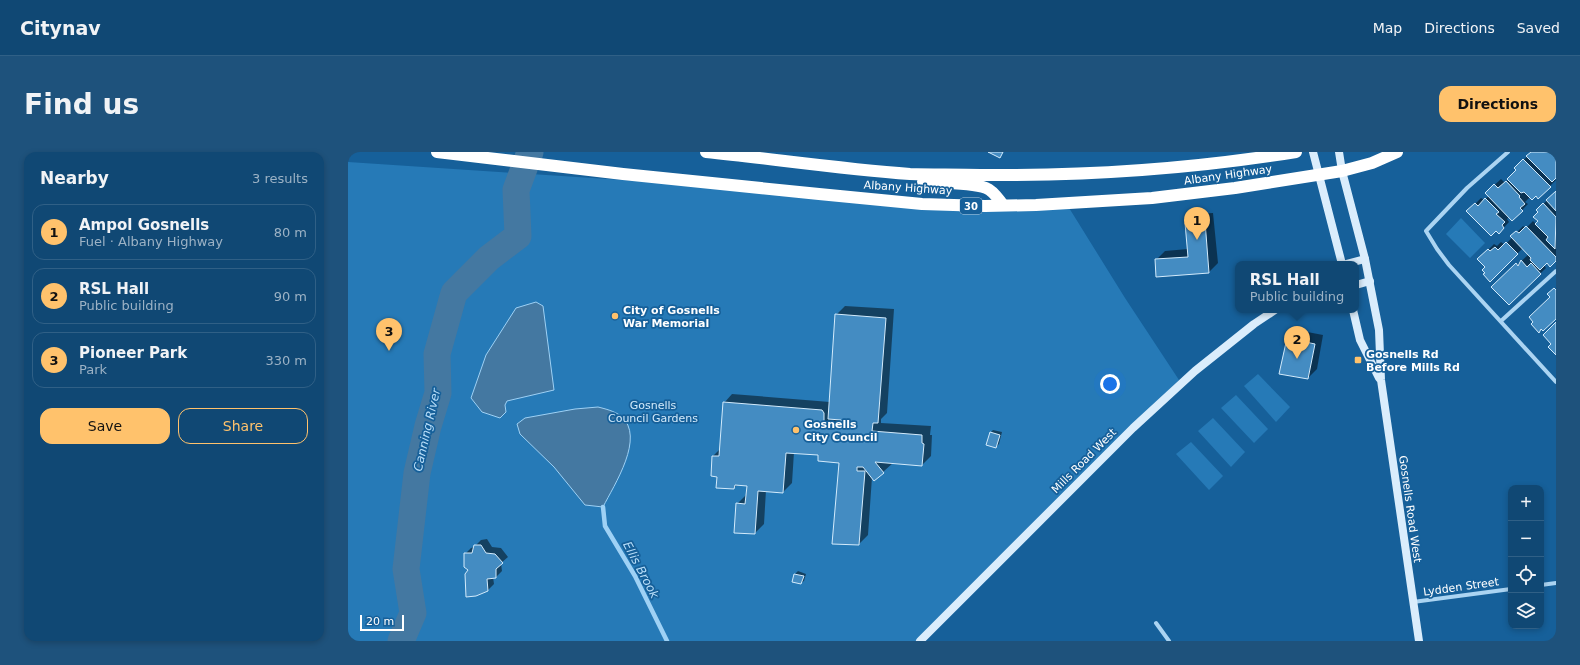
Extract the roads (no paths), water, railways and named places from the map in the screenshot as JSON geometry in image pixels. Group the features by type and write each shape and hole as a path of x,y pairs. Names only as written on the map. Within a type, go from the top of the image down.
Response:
{"highway":[{"name":"Albany Highway","path":"437,152 623,174 922,204 986,206 1152,198 1235,188 1342,171 1372,163 1397,152"},
{"name":"Albany Highway","path":"706,152 911,174 1023,175 1084,174 1267,157 1296,152"},
{"path":"852,168 887,179 958,184 986,188 996,195 1003,205"}],"main road":[{"path":"1313,152 1318,174 1326,197 1341,261"},
{"name":"Gosnells Road West","path":"1339,152 1342,171 1370,281 1379,330 1381,380 1419,641"},
{"path":"1357,261 1365,259"},
{"path":"1359,284 1370,281"},
{"name":"Mills Road West","path":"920,641 1133,428 1195,371 1254,324 1270,313"},
{"name":"Gosnells Road West","path":"1354,313 1360,340 1381,380"}],"street":[{"path":"1508,152 1467,188 1426,231 1449,265 1502,321 1556,382"},
{"path":"1502,321 1556,271"},
{"path":"1544,585 1556,583"},
{"name":"Lydden Street","path":"1413,602 1508,589"},
{"path":"1156,623 1169,641"}],"waterway":[{"name":"Canning River","path":"401,641 413,613 406,569 417,473 428,426 438,393 437,354 454,293 489,258 518,236 516,190 530,152"},
{"name":"Ellis Brook","path":"603,507 605,526 635,576 667,641"}],"place":[{"name":"Ampol Gosnells","path":"1197,240"},
{"name":"City of Gosnells War Memorial","path":"615,316"},
{"name":"Pioneer Park","path":"389,351"},
{"name":"RSL Hall","path":"1297,359"},
{"name":"Gosnells Rd Before Mills Rd","path":"1358,360"},
{"name":"Gosnells City Council","path":"796,430"}],"park label":[{"name":"Gosnells Council Gardens","path":"653,411"}]}
